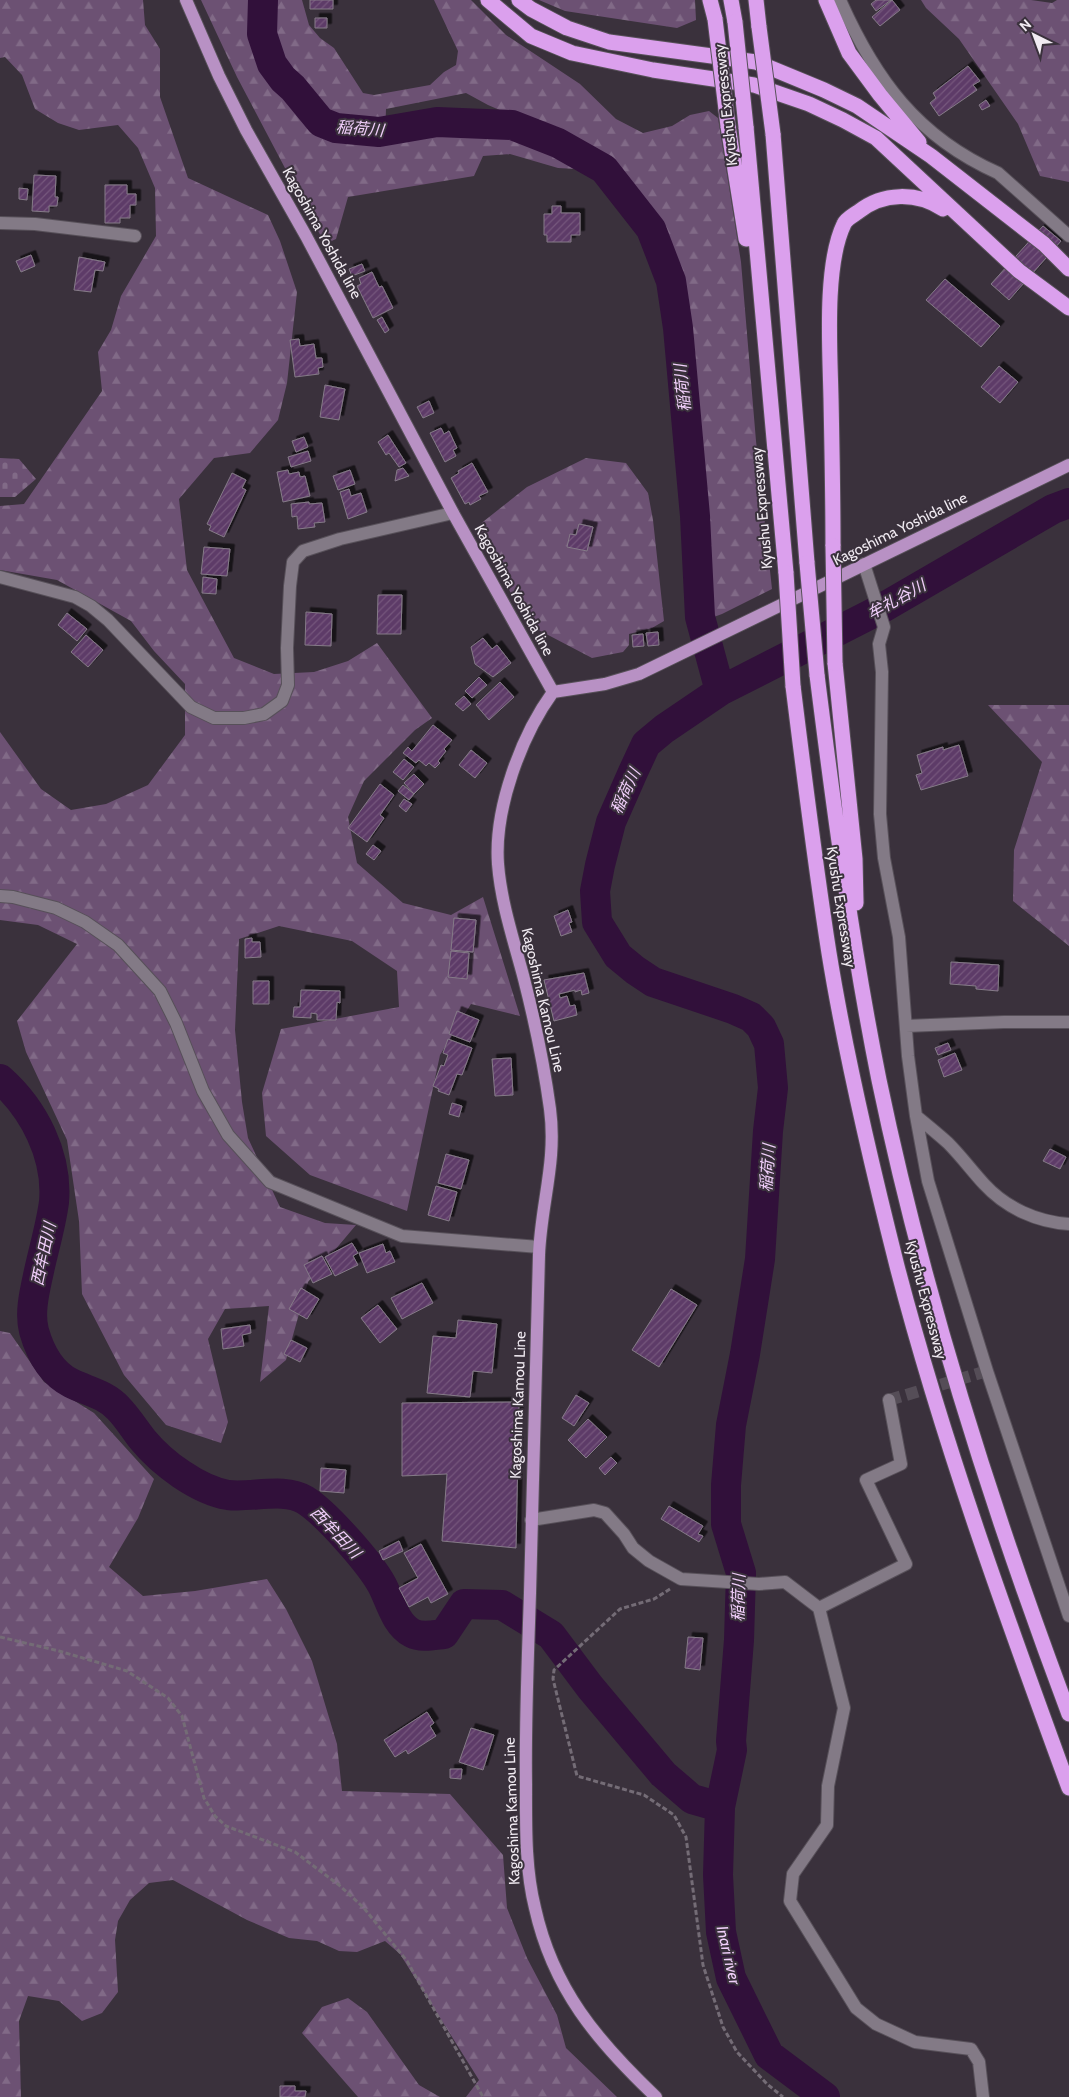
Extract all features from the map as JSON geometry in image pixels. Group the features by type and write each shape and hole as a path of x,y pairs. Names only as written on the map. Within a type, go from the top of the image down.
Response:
{"highway":[{"path":"488,0 531,36 572,53 653,70 754,85 809,104 843,120 876,138 1018,271 1069,308"},
{"path":"519,0 531,9 567,28 609,42 756,62 857,106 931,156 1044,244 1069,270"},
{"path":"710,0 728,126 765,354"},
{"name":"Kyushu Expressway","path":"732,0 746,127 786,573 794,686 829,954 855,1085 897,1266 943,1426 1019,1651 1069,1788"},
{"name":"Kyushu Expressway","path":"756,0 773,134 817,675 840,853 857,961 880,1083 921,1260 966,1419 1042,1642 1069,1714"},
{"path":"826,0 850,53 880,95 931,156"},
{"path":"857,961 855,859 834,663 830,326 834,257 844,222 867,205 885,198 908,196 930,201 979,234"}],"main road":[{"name":"Kagoshima Yoshida line","path":"186,0 219,76 246,130 306,236 453,513 553,692 605,684 639,674 1069,465"},
{"name":"Kagoshima Kamou Line","path":"553,692 540,710 509,781 500,822 498,860 502,894 539,1043 553,1138 551,1171 539,1247 526,1726 526,1835 529,1877 542,1938 562,1985 616,2058 656,2097"}],"street":[{"path":"840,0 866,53 883,80 918,122 942,140 998,173 1069,236"},
{"path":"0,223 34,224 135,236"},
{"path":"0,578 75,597 91,606 108,620 191,707 214,718 244,718 264,714 282,701 288,685 287,648 292,570 293,562 303,552 340,539 453,513"},
{"path":"864,564 884,627 879,644 882,672 880,814 884,858 899,937 916,1116 928,1181 987,1371 1069,1616"},
{"path":"0,896 13,897 56,908 85,922 118,945 160,991 176,1023 203,1091 228,1135 270,1182 402,1236 539,1247"},
{"path":"906,1026 1004,1022 1069,1022"},
{"path":"916,1116 949,1144 985,1185 1002,1200 1023,1213 1054,1223 1069,1224"},
{"path":"819,1608 906,1564 866,1480 901,1464 889,1400"},
{"path":"531,1520 594,1510 605,1513 624,1534 633,1548 649,1561 681,1579 759,1584 785,1582 819,1608 844,1708 828,1786 828,1826 793,1874 790,1901 856,2008 876,2024 915,2042 971,2049 979,2062 983,2097"}],"path":[{"path":"681,1579 671,1589 654,1599 620,1609 554,1670 553,1680 577,1776 644,1795 674,1815 686,1837 703,1965 723,2027 737,2052 767,2084 783,2097"},
{"path":"0,1637 59,1651 127,1671 168,1698 182,1716 204,1798 215,1816 226,1826 285,1846 295,1852 339,1885 363,1907 407,1961 483,2097"}],"green space":[{"path":"0,0 143,0 145,25 160,49 160,97 188,178 268,215 280,241 297,292 287,383 278,420 250,453 214,458 179,499 187,570 234,658 274,674 314,672 348,661 377,643 432,718 415,730 364,781 348,817 357,863 403,903 451,915 483,897 520,1016 471,1004 440,1055 407,1211 310,1175 266,1136 262,1093 281,1029 399,1007 397,971 352,941 279,926 239,939 235,1030 242,1102 248,1138 280,1207 325,1223 356,1225 308,1282 286,1360 260,1382 269,1306 225,1309 208,1339 228,1422 221,1443 166,1425 124,1375 82,1294 79,1221 67,1140 26,1052 17,1021 77,944 38,925 0,920 0,732 41,789 71,810 106,804 148,785 185,735 185,684 154,651 131,621 57,580 0,570 0,506 24,504 102,391 98,352 111,330 121,296 156,236 155,188 138,148 118,125 79,130 58,123 35,109 22,75 5,57 0,58"},
{"path":"201,0 302,0 309,25 320,38 334,48 363,93 374,95 430,85 444,72 456,65 458,51 434,0 471,0 506,35 580,84 616,119 643,133 672,126 690,115 709,111 718,118 741,262 756,441 772,589 711,618 708,609 707,561 701,476 683,289 666,241 641,199 622,177 589,149 488,105 466,93 386,109 385,136 437,119 459,117 476,119 494,123 530,136 575,159 577,169 558,168 510,154 483,156 474,176 348,197 336,239 325,244 237,77"},
{"path":"539,0 695,0 696,20 677,28 565,11"},
{"path":"921,0 1031,0 1052,3 1057,0 1069,0 1069,182 1040,176 1018,124 959,39 926,8"},
{"path":"0,458 19,459 36,479 15,497 0,497"},
{"path":"586,458 626,463 648,493 653,520 664,621 652,628 629,634 629,645 623,652 592,658 529,625 519,610 494,559 478,534 479,525 527,487"},
{"path":"988,705 1069,705 1069,946 1013,901 1014,850 1042,762"},
{"path":"0,1331 10,1333 44,1382 94,1413 154,1479 138,1518 109,1567 143,1596 195,1591 267,1579 286,1609 312,1661 337,1744 342,1791 450,1794 503,1855 507,1908 527,1958 557,2015 566,2048 617,2097 466,2097 479,2080 400,1954 385,1941 357,1952 339,1951 317,1941 289,1938 247,1920 173,1880 149,1883 130,1900 118,1921 115,1940 118,1992 102,2013 82,2021 59,2001 28,1996 19,2021 21,2097 0,2097"},
{"path":"348,1998 367,2012 419,2085 440,2097 358,2097 302,2033 322,2007"}],"building":[{"path":"310,0 333,0 333,9 310,9"},
{"path":"876,0 891,0 876,11 871,4"},
{"path":"892,0 900,10 880,26 872,17"},
{"path":"315,18 327,18 327,28 315,28"},
{"path":"968,66 980,81 973,85 977,90 939,116 930,103 936,98 933,93"},
{"path":"986,100 990,106 982,110 979,105"},
{"path":"34,175 56,176 55,197 58,197 57,206 49,206 49,212 32,211"},
{"path":"105,185 127,185 127,194 136,194 136,205 130,205 130,218 120,218 120,223 105,223"},
{"path":"19,188 28,189 27,200 19,199"},
{"path":"552,206 561,206 561,213 580,213 580,235 571,235 571,242 547,242 547,235 544,235 544,214 552,214"},
{"path":"1043,226 1061,241 1009,300 991,284"},
{"path":"31,255 35,266 21,272 16,261"},
{"path":"79,257 105,262 103,271 95,270 91,292 74,290"},
{"path":"362,264 365,271 352,276 349,269"},
{"path":"372,272 379,287 382,286 393,308 373,318 357,286 361,284 359,278"},
{"path":"945,279 1000,326 981,347 926,300"},
{"path":"382,317 389,330 385,333 377,320"},
{"path":"299,339 300,346 314,344 316,358 322,358 323,367 318,368 319,374 295,377 290,340"},
{"path":"999,366 1018,382 1000,403 981,387"},
{"path":"325,385 345,389 339,420 320,417"},
{"path":"429,401 434,413 423,418 417,407"},
{"path":"441,428 444,434 449,431 457,448 453,450 456,456 445,462 430,433"},
{"path":"388,435 406,463 399,467 389,453 386,455 378,442"},
{"path":"304,437 308,447 296,452 292,441"},
{"path":"308,451 311,461 291,467 288,457"},
{"path":"472,463 488,492 479,496 481,499 470,505 469,502 465,504 451,478 459,473 458,471"},
{"path":"403,468 409,476 395,481 397,470"},
{"path":"288,470 289,474 299,472 300,477 305,476 310,496 283,502 277,472"},
{"path":"350,470 355,484 338,490 333,476"},
{"path":"232,473 246,480 242,488 246,490 224,537 209,530 211,526 207,524"},
{"path":"349,489 351,496 361,493 367,512 348,519 340,492"},
{"path":"309,502 309,504 322,503 325,522 314,523 315,527 298,529 297,516 292,517 291,504"},
{"path":"579,524 593,527 587,551 567,547 570,534 576,535"},
{"path":"204,547 230,549 227,576 201,574"},
{"path":"203,577 217,579 216,594 202,593"},
{"path":"378,595 402,595 401,634 377,634"},
{"path":"306,612 332,614 331,646 305,645"},
{"path":"67,613 87,629 77,641 58,625"},
{"path":"658,632 659,645 648,646 646,633"},
{"path":"643,634 644,646 633,647 632,635"},
{"path":"86,635 103,650 88,667 71,652"},
{"path":"483,638 492,649 497,645 511,663 493,677 475,664 471,647"},
{"path":"479,677 487,685 472,698 465,691"},
{"path":"500,682 514,697 489,720 476,705"},
{"path":"464,696 471,704 463,711 455,704"},
{"path":"433,725 452,740 444,749 446,751 435,768 429,763 426,766 419,760 416,763 403,753 408,747 412,751"},
{"path":"959,745 968,776 921,790 916,775 922,773 917,755 943,747 943,750"},
{"path":"471,750 487,763 475,778 459,765"},
{"path":"404,759 414,767 403,780 393,772"},
{"path":"414,774 424,784 414,794 404,783"},
{"path":"380,784 394,795 380,815 384,818 367,842 348,828"},
{"path":"403,785 414,794 409,800 398,791"},
{"path":"404,799 412,804 406,812 399,806"},
{"path":"373,845 381,851 374,860 366,854"},
{"path":"568,910 572,922 569,923 572,932 561,936 554,916"},
{"path":"454,918 476,920 473,952 451,950"},
{"path":"252,938 252,942 260,942 261,957 245,958 245,939"},
{"path":"451,951 469,953 467,979 448,977"},
{"path":"951,962 999,965 998,991 976,989 976,986 950,984"},
{"path":"584,973 589,993 582,995 581,990 575,992 575,990 559,994 560,998 567,996 570,1006 575,1005 577,1015 554,1021 544,980"},
{"path":"253,981 269,981 269,1004 253,1004"},
{"path":"301,990 340,991 340,1003 337,1002 336,1020 317,1020 317,1014 311,1013 311,1018 293,1017 294,1007 300,1007"},
{"path":"457,1011 479,1020 470,1042 449,1034"},
{"path":"448,1039 472,1048 462,1075 457,1074 449,1095 438,1091 439,1089 433,1086 441,1065 444,1066 448,1055 443,1053"},
{"path":"948,1043 951,1050 938,1055 935,1048"},
{"path":"955,1053 962,1070 944,1077 938,1060"},
{"path":"511,1058 513,1095 495,1096 492,1059"},
{"path":"452,1103 462,1106 459,1117 449,1114"},
{"path":"1050,1149 1066,1157 1060,1169 1043,1161"},
{"path":"446,1154 469,1160 461,1189 438,1183"},
{"path":"436,1186 457,1192 449,1221 428,1215"},
{"path":"352,1243 358,1253 353,1256 358,1265 335,1276 325,1257"},
{"path":"383,1244 386,1253 390,1251 395,1262 367,1273 359,1253"},
{"path":"322,1256 332,1274 313,1283 304,1265"},
{"path":"422,1283 433,1303 402,1319 391,1298"},
{"path":"301,1288 319,1299 307,1319 289,1309"},
{"path":"671,1289 697,1305 659,1367 632,1350"},
{"path":"378,1305 397,1329 380,1343 361,1318"},
{"path":"458,1320 497,1324 492,1373 473,1371 470,1397 427,1393 433,1336 456,1338"},
{"path":"250,1325 251,1333 242,1335 244,1346 223,1349 221,1329"},
{"path":"291,1340 307,1348 300,1362 284,1354"},
{"path":"576,1395 589,1403 574,1426 562,1418"},
{"path":"519,1402 516,1548 442,1541 447,1474 402,1476 402,1403"},
{"path":"588,1419 607,1437 586,1458 568,1440"},
{"path":"611,1457 617,1463 605,1475 599,1468"},
{"path":"321,1468 346,1470 344,1493 320,1491"},
{"path":"669,1506 703,1526 698,1534 703,1536 699,1542 661,1519"},
{"path":"399,1541 403,1551 383,1560 379,1551"},
{"path":"421,1544 448,1594 431,1603 428,1597 409,1607 399,1588 418,1578 404,1553"},
{"path":"688,1637 703,1638 700,1670 685,1668"},
{"path":"427,1712 434,1723 430,1726 436,1736 408,1754 406,1750 395,1757 384,1740"},
{"path":"471,1728 494,1735 483,1770 459,1762"},
{"path":"450,1769 462,1769 461,1779 450,1778"},
{"path":"280,2086 295,2086 295,2091 306,2091 305,2097 280,2097"}],"waterway":[{"name":"稲荷川","path":"263,0 262,34 272,64 321,122 336,128 379,132 437,122 512,125 558,143 604,169 651,229 671,281 678,328 695,516 700,617 720,691"},
{"name":"稲荷川","path":"825,2097 769,2055 731,1978 721,1932 718,1875 720,1807 732,1750 741,1573 726,1524 726,1485 731,1425 745,1354 760,1259 768,1131 773,1088 769,1044 761,1027 751,1017 653,982 618,956 597,922 595,891 611,822 646,744 664,729 720,691 879,610 1053,509 1069,503"},
{"name":"西牟田川","path":"0,1079 23,1104 33,1119 48,1151 52,1168 54,1202 32,1309 34,1331 40,1347 52,1368 64,1379 113,1403 160,1458 181,1474 205,1488 237,1496 287,1494 297,1496 314,1506 358,1552 382,1585 397,1618 412,1633 423,1636 444,1634 464,1604 502,1605 551,1635 590,1687 663,1774 692,1799 720,1807"}],"tunnel":[{"path":"889,1400 987,1371"}],"water label":[{"name":"牟礼谷川","path":"896,599"},
{"name":"Inari river","path":"729,1955"}]}
